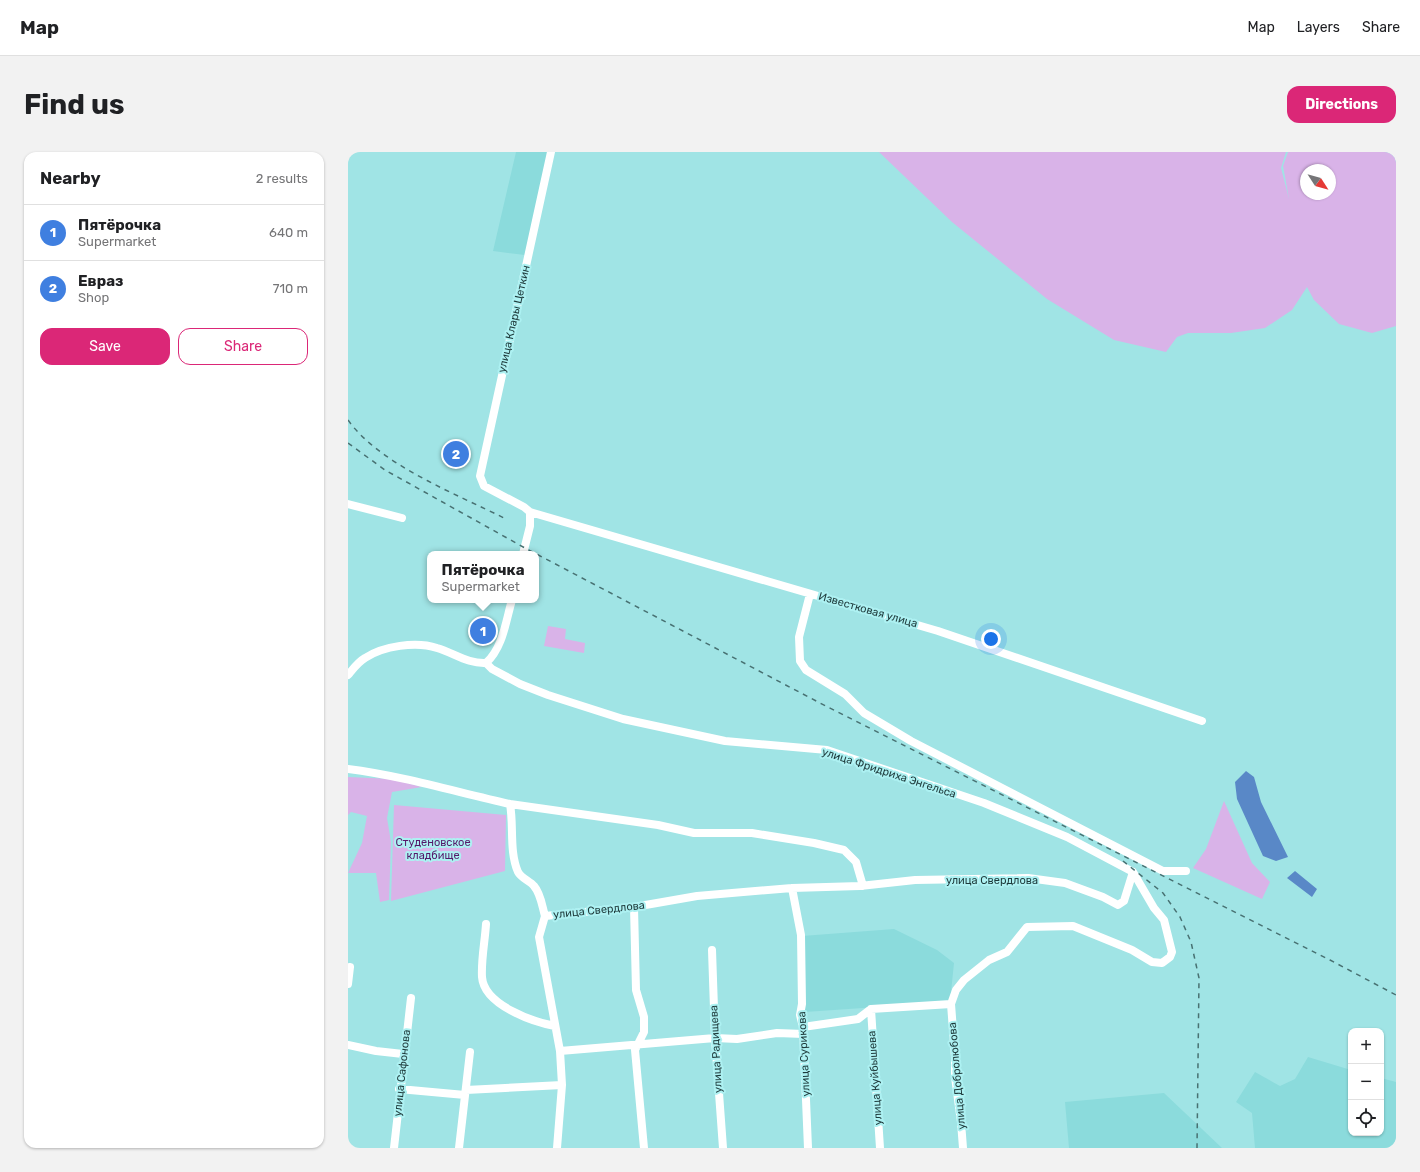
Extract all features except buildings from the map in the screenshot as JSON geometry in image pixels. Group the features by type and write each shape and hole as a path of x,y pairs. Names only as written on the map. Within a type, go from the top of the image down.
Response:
{"street":[{"name":"улица Клары Цеткин","path":"530,512 524,507 484,486 480,476 551,152"},
{"path":"348,504 402,518"},
{"path":"524,551 530,526 530,512"},
{"name":"Известковая улица","path":"530,512 938,630 1202,721"},
{"path":"810,594 799,637 800,660 806,670 845,694 864,713 911,741 1163,871 1186,870"},
{"path":"486,663 493,657 501,637 511,603"},
{"name":"улица Фридриха Энгельса","path":"348,675 366,657 399,646 413,644 435,647 476,663 486,663 492,669 520,684 548,695 622,719 725,741 827,750 984,803 1066,837 1133,872"},
{"path":"348,769 409,779 449,791 510,804 658,825 694,832 752,833 814,843 844,850 856,862 862,886"},
{"path":"510,804 514,854 518,873 534,886 539,896 545,916"},
{"path":"560,1051 715,1038 737,1039 803,1030 858,1019 871,1009 951,1004 956,990 964,980 990,960 1007,952 1027,927 1073,926 1132,950 1152,962 1162,963 1170,957 1172,952 1164,920 1154,908 1133,872"},
{"name":"улица Свердлова","path":"557,1148 562,1085 560,1051 540,937 545,916 634,907 697,896 792,888 862,886 915,880 1028,878 1065,883 1103,897 1118,905 1124,901 1133,872"},
{"name":"улица Сурикова","path":"792,888 801,935 802,1004 800,1015 803,1030 808,1148"},
{"path":"634,907 636,990 644,1016 644,1032 635,1050 644,1148"},
{"path":"486,924 482,978 490,995 513,1012 536,1023 555,1026"},
{"name":"улица Радищева","path":"712,950 715,1038 722,1148"},
{"path":"348,984 350,968"},
{"name":"улица Сафонова","path":"394,1148 403,1054 411,998"},
{"name":"улица Добролюбова","path":"951,1004 955,1077 963,1148"},
{"name":"улица Куйбышева","path":"871,1009 880,1148"},
{"path":"348,1045 376,1051 403,1054"},
{"path":"459,1148 470,1052"},
{"path":"400,1089 466,1092 562,1085"}],"shaded area":[{"path":"516,152 548,152 525,255 493,251"},
{"path":"1246,771 1254,777 1261,802 1288,857 1276,861 1263,856 1237,799 1235,782"},
{"path":"1295,871 1317,889 1312,897 1287,878"},
{"path":"894,929 937,950 954,963 950,1002 805,1012 802,936"},
{"path":"1308,1057 1348,1069 1348,1136 1384,1136 1384,1079 1396,1082 1396,1148 1255,1148 1252,1113 1236,1102 1255,1072 1280,1086 1295,1079"},
{"path":"1164,1093 1222,1148 1069,1148 1065,1102"}],"green space":[{"path":"879,152 1286,152 1281,168 1289,199 1283,166 1288,152 1396,152 1396,326 1372,333 1339,324 1314,300 1307,287 1292,310 1265,328 1231,333 1188,333 1177,337 1166,352 1114,340 1047,299 952,222"},
{"path":"548,626 566,629 565,639 585,643 584,653 544,646"},
{"path":"348,777 393,779 422,787 392,792 387,818 391,842 389,900 380,902 376,873 348,873 362,843 367,816 351,812 348,815"},
{"path":"1224,801 1252,863 1270,882 1262,899 1193,868 1206,849"},
{"name":"Студеновское кладбище","path":"394,805 506,815 505,871 391,901"}],"railway":[{"path":"348,420 362,436 398,464 442,488 504,518"},
{"path":"348,443 385,470 531,551"},
{"path":"539,555 820,703 1330,960 1396,995"},
{"path":"1123,861 1163,893 1180,917 1191,942 1199,978 1197,1148"}],"place":[{"name":"Евраз","path":"456,454"},
{"name":"Пятёрочка","path":"483,631"}]}
